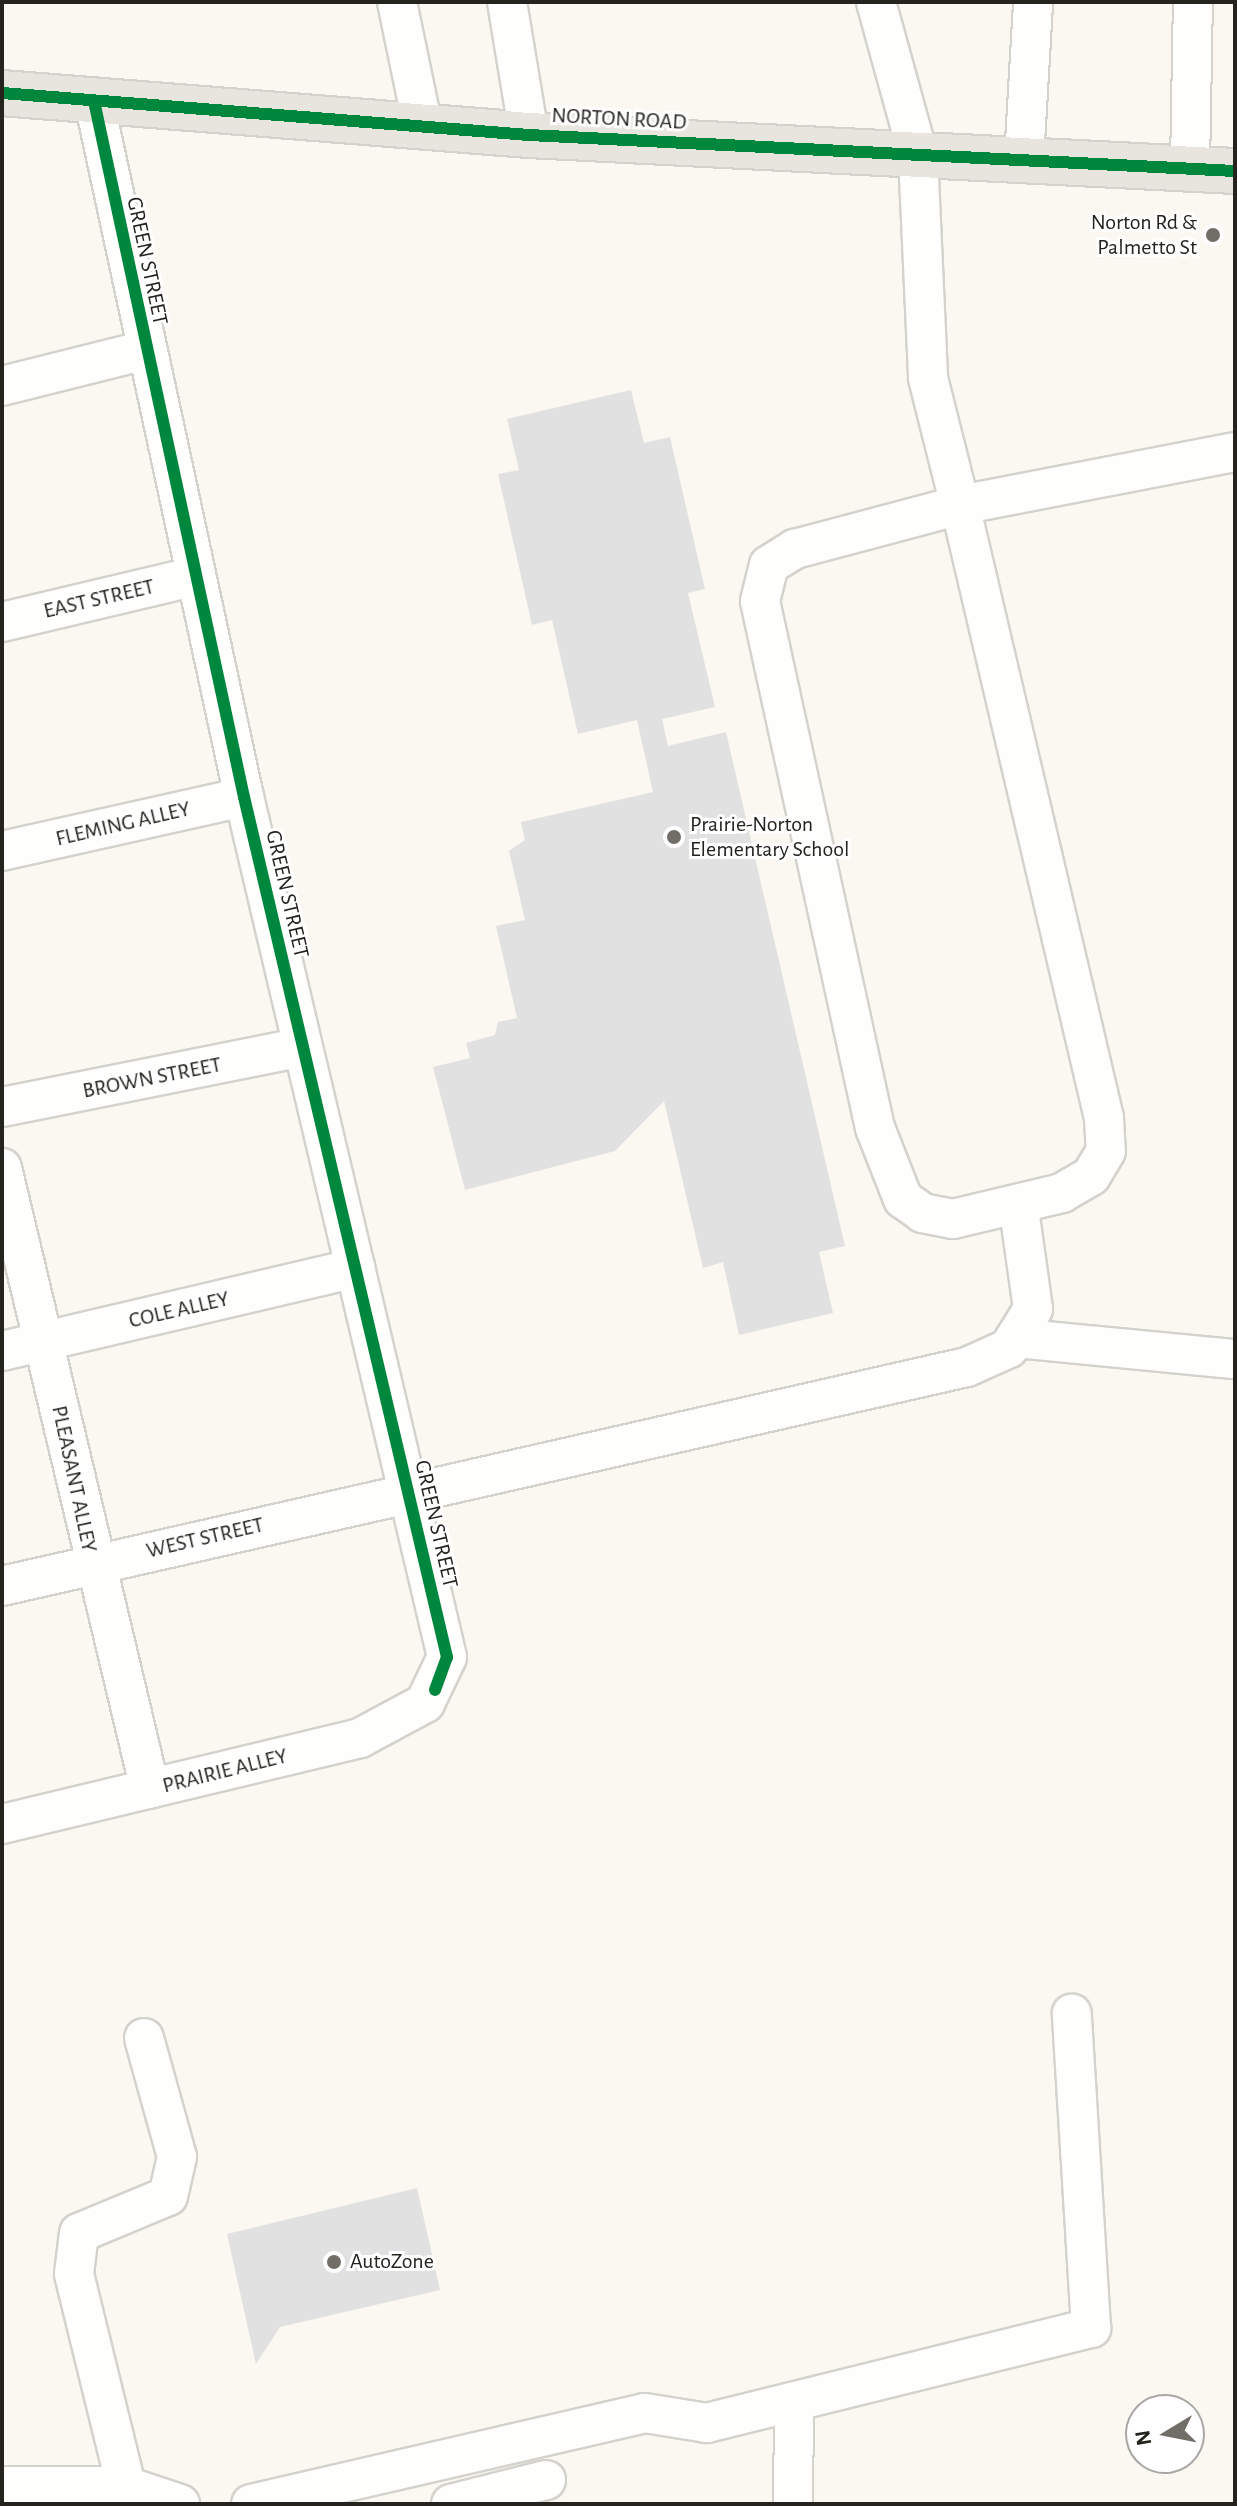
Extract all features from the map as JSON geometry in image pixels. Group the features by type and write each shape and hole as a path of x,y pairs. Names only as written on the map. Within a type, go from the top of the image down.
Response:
{"main road":[{"name":"NORTON ROAD","path":"2,93 529,135 1235,171"}],"street":[{"path":"397,2 423,128"},
{"path":"507,2 529,135"},
{"path":"876,2 918,155 928,378 960,505 1104,1118 1106,1151 1091,1176 1019,1209 953,1219 923,1213 903,1199 875,1128 760,601 769,565 795,549 960,505 1235,452"},
{"path":"1024,160 1033,2"},
{"path":"1190,168 1193,2"},
{"name":"GREEN STREET","path":"94,101 145,350 244,797 447,1657 435,1690"},
{"path":"2,386 145,350"},
{"name":"EAST STREET","path":"2,622 196,576"},
{"name":"FLEMING ALLEY","path":"2,851 244,797"},
{"name":"BROWN STREET","path":"2,1107 301,1047"},
{"name":"PLEASANT ALLEY","path":"2,1168 93,1564 150,1789"},
{"path":"1019,1209 1033,1309 1015,1338 1235,1359"},
{"name":"COLE ALLEY","path":"2,1351 355,1268"},
{"name":"WEST STREET","path":"2,1586 407,1490 967,1367 1015,1338"},
{"name":"PRAIRIE ALLEY","path":"2,1824 360,1738 399,1722 435,1690"},
{"path":"251,2504 645,2413 707,2423 1091,2328 1072,2014"},
{"path":"129,2495 74,2274 79,2233 168,2196 177,2157 144,2038"},
{"path":"793,2504 794,2402"},
{"path":"451,2504 549,2492 537,2438"},
{"path":"2,2486 129,2495 180,2504"}],"building":[{"path":"631,390 644,443 670,437 705,589 688,593 715,707 662,719 668,746 726,732 845,1246 819,1252 833,1313 739,1335 723,1262 703,1268 664,1101 615,1151 465,1190 433,1067 470,1058 466,1043 495,1035 498,1022 517,1018 496,926 525,920 509,851 525,840 521,822 653,792 637,720 578,734 552,620 532,625 498,474 519,470 507,419"},
{"name":"AutoZone","path":"417,2188 440,2290 280,2327 256,2364 227,2234"}],"cycle path":[{"path":"2,93 529,135 1235,171"},
{"path":"94,101 244,797 447,1657 435,1690"}],"place":[{"name":"Norton Rd & Palmetto St","path":"1213,235"},
{"name":"Prairie-Norton Elementary School","path":"674,837"},
{"name":"AutoZone","path":"334,2262"}]}
